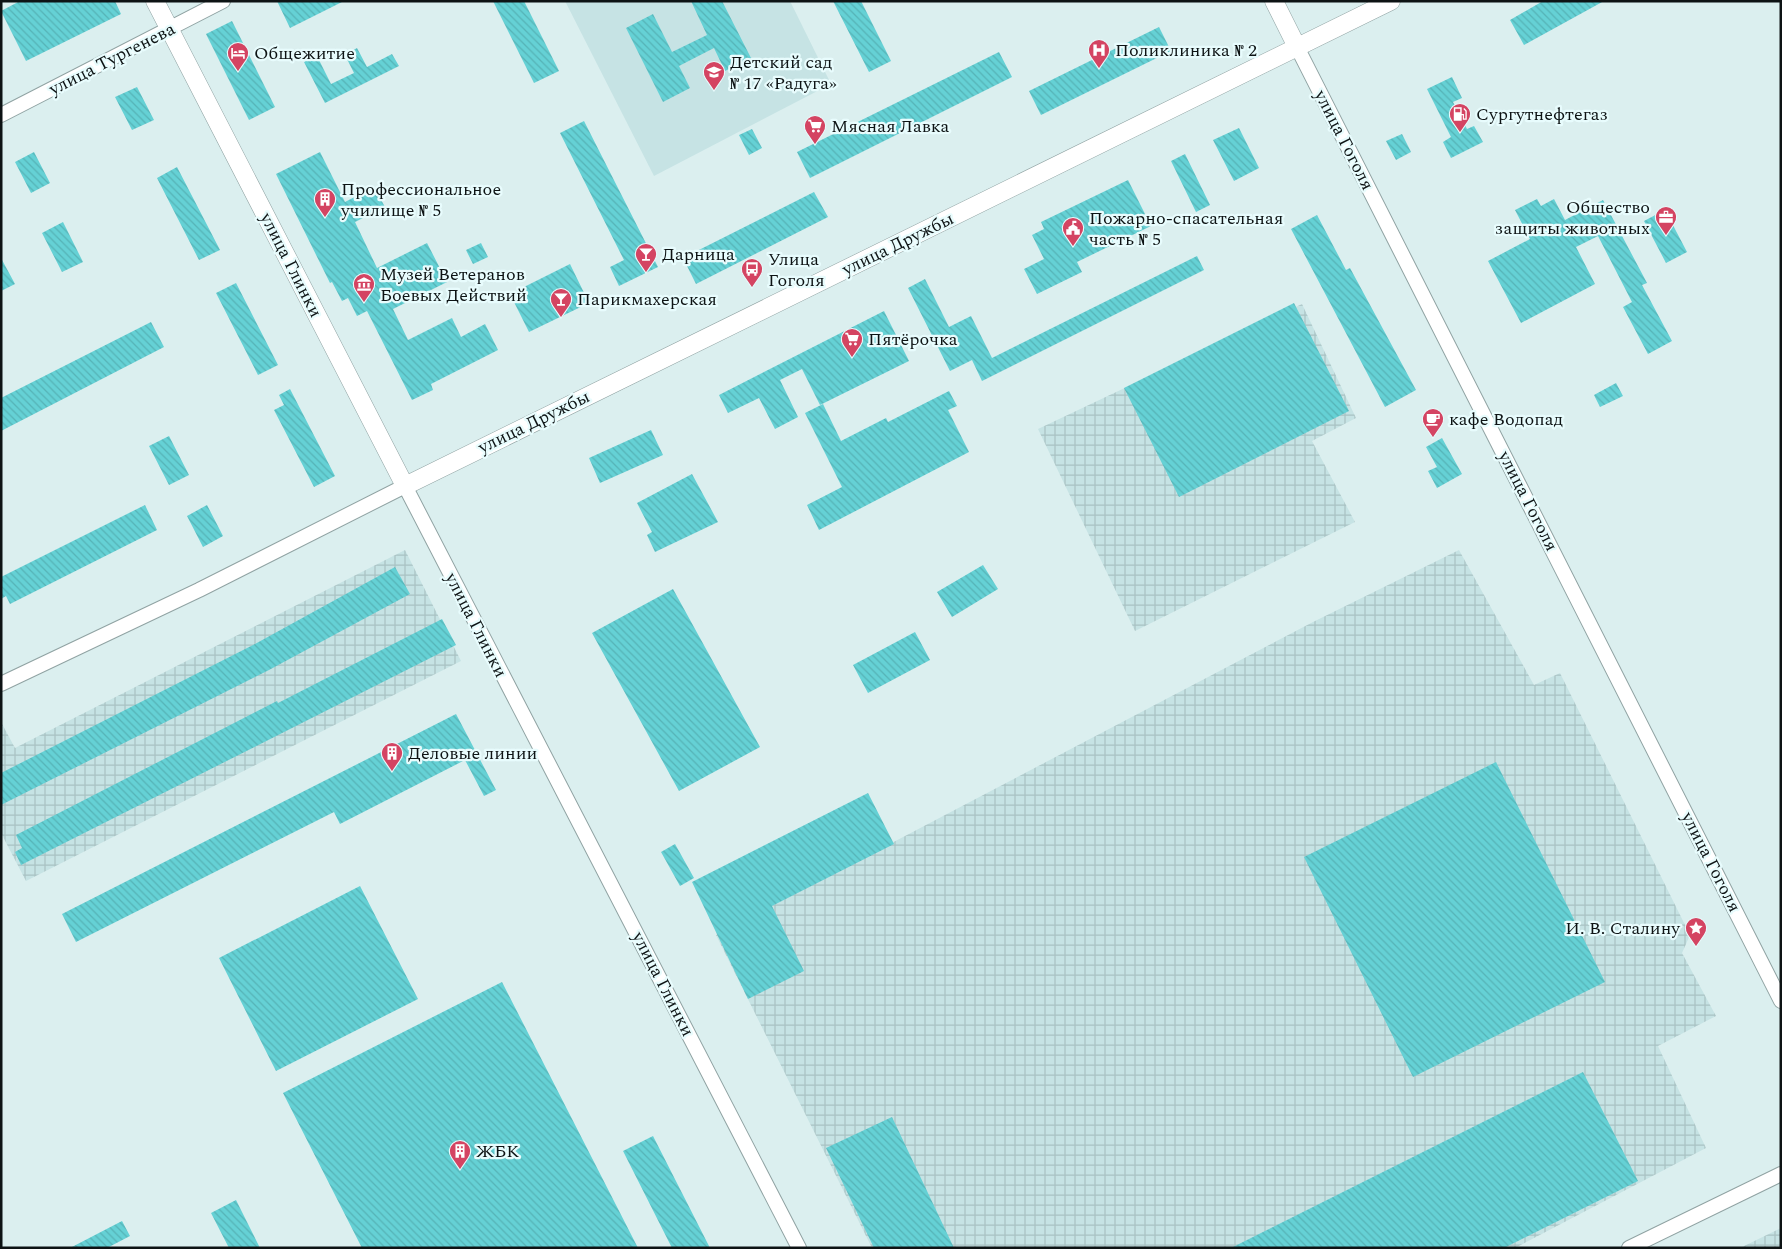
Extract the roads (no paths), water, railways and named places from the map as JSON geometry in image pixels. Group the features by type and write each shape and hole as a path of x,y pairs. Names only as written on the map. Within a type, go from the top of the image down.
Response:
{"street":[{"name":"улица Глинки","path":"155,1 799,1248"},
{"name":"улица Тургенева","path":"1,115 170,30 223,1"},
{"name":"улица Гоголя","path":"1274,1 1781,1001"},
{"name":"улица Дружбы","path":"405,486 1391,1"},
{"path":"1,684 199,590 405,486"},
{"path":"1629,1248 1781,1174"}],"place":[{"name":"Поликлиника № 2","path":"1099,69"},
{"name":"Общежитие","path":"238,72"},
{"name":"Детский сад № 17 «Радуга»","path":"714,91"},
{"name":"Сургутнефтегаз","path":"1460,133"},
{"name":"Мясная Лавка","path":"815,145"},
{"name":"Профессиональное училище № 5","path":"325,218"},
{"name":"Общество защиты животных","path":"1666,236"},
{"name":"Пожарно-спасательная часть № 5","path":"1073,247"},
{"name":"Дарница","path":"646,273"},
{"name":"Улица Гоголя","path":"752,288"},
{"name":"Музей Ветеранов Боевых Действий","path":"364,303"},
{"name":"Парикмахерская","path":"561,318"},
{"name":"Пятёрочка","path":"852,358"},
{"name":"кафе Водопад","path":"1433,438"},
{"name":"Деловые линии","path":"392,772"},
{"name":"И. В. Сталину","path":"1696,947"},
{"name":"ЖБК","path":"460,1170"}]}
